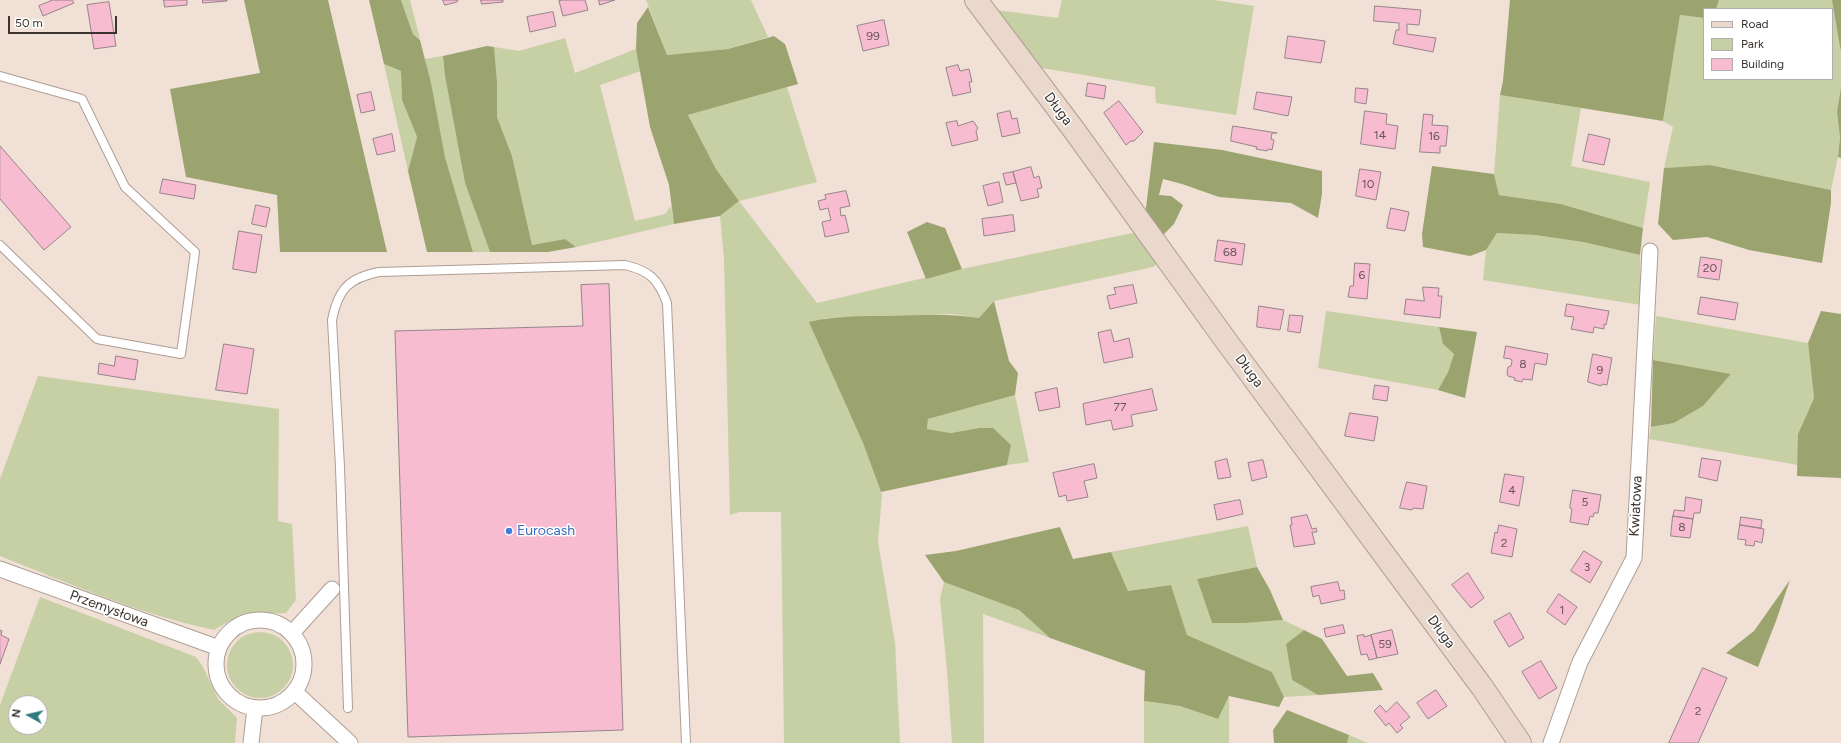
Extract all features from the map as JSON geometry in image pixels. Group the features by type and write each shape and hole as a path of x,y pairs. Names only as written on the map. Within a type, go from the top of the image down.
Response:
{"street":[{"name":"Długa","path":"976,0 1074,130 1224,338 1482,687 1520,743"},
{"name":"Kwiatowa","path":"1551,743 1580,662 1634,558 1650,251"},
{"name":"Przemysłowa","path":"0,569 219,648"},
{"path":"292,632 337,587"},
{"path":"251,620 266,620 280,624 292,632 300,643 304,655 305,668 302,681 295,692 284,702 270,708 255,708 242,705 231,697 222,687 217,675 216,661 219,648 226,635 238,626 251,620"},
{"path":"295,692 350,743"},
{"path":"251,743 255,708"}],"lane":[{"path":"0,76 82,99 125,187 195,252 181,354 97,339 0,244"},
{"path":"348,708 337,587 340,468 332,320 335,304 341,291 352,281 365,274 379,272 625,265 641,269 651,277 662,288 667,303 686,743"}],"green space":[{"path":"244,0 328,0 387,252 280,252 277,195 186,177 170,89 260,73"},
{"path":"369,0 401,0 413,34 420,40 431,83 445,157 473,252 427,252 408,171 417,137 402,100 401,71 384,64"},
{"path":"401,0 410,0 420,39 413,34"},
{"path":"646,0 751,0 768,37 728,49 667,55"},
{"path":"1062,0 1214,0 1254,6 1236,115 1156,103 1155,87 1036,67 995,10 1058,18"},
{"path":"1510,0 1719,0 1716,8 1703,8 1703,18 1680,15 1663,121 1500,95 1503,81"},
{"path":"1719,0 1832,0 1841,51 1841,87 1837,112 1840,138 1838,157 1831,190 1710,165 1664,168 1673,127 1663,121 1680,15 1703,18 1703,80 1833,80 1833,8 1716,8"},
{"path":"1832,0 1841,0 1841,51 1840,47"},
{"path":"648,7 667,55 728,49 774,36 785,44 798,84 688,115 716,169 739,201 720,216 674,224 669,185 650,127 636,49 637,23"},
{"path":"565,38 575,73 636,49 641,71 600,85 635,221 665,214 671,206 674,224 576,247 565,239 532,245 512,156 497,117 497,81 494,47 519,51"},
{"path":"487,46 494,47 497,81 497,117 512,156 532,245 565,239 576,247 548,252 490,252 465,183 445,76 443,56"},
{"path":"443,56 445,76 465,183 490,252 473,252 445,157 425,59"},
{"path":"384,64 401,71 402,100 417,137 408,171"},
{"path":"787,87 817,182 739,201 716,169 688,115"},
{"path":"1841,87 1841,158 1838,157 1840,138 1837,112"},
{"path":"1500,95 1581,108 1571,166 1650,182 1643,228 1561,204 1499,195 1494,174"},
{"path":"1154,142 1222,150 1322,171 1322,194 1318,218 1291,203 1219,197 1163,179 1159,195 1171,196 1183,205 1174,224 1162,236 1145,216"},
{"path":"1710,165 1831,190 1831,203 1822,263 1749,250 1707,237 1673,240 1658,224 1664,168"},
{"path":"1432,166 1494,174 1499,195 1561,204 1643,228 1640,255 1583,242 1535,235 1497,233 1486,250 1470,256 1423,247 1422,234"},
{"path":"739,201 817,303 962,269 1137,232 1161,261 1153,267 994,301 979,318 953,314 825,318 863,443 882,495 878,542 895,643 900,743 784,743 781,512 739,512 730,515 724,259 720,216"},
{"path":"927,222 945,228 962,269 926,279 907,232"},
{"path":"1497,233 1535,235 1583,242 1640,255 1641,305 1483,280 1486,250"},
{"path":"994,301 1009,361 1018,373 1015,395 928,419 927,429 951,433 979,428 993,428 1011,445 1007,465 881,492 863,443 809,322 838,317 858,316 945,315 979,318"},
{"path":"1326,311 1439,327 1443,344 1454,354 1448,372 1438,390 1318,368"},
{"path":"1821,311 1841,314 1841,478 1797,476 1798,434 1814,398 1808,343"},
{"path":"1656,316 1808,343 1814,398 1798,434 1798,465 1649,439 1651,427 1674,423 1703,406 1731,374 1653,360"},
{"path":"1439,327 1477,332 1465,398 1438,390 1448,372 1454,354 1443,344"},
{"path":"1653,360 1731,374 1703,406 1674,423 1651,427"},
{"path":"38,376 279,409 278,521 292,524 296,600 286,613 240,615 214,630 159,616 132,607 79,588 0,556 0,479"},
{"path":"1015,395 1029,462 1007,465 1011,445 979,428 951,433 927,429 928,419"},
{"path":"1248,526 1257,567 1197,579 1212,623 1245,623 1283,620 1304,630 1286,644 1292,680 1318,695 1284,697 1272,672 1187,635 1171,585 1128,591 1111,552"},
{"path":"1060,527 1073,559 1111,552 1128,591 1171,585 1187,635 1272,672 1284,697 1279,707 1229,696 1218,719 1180,706 1144,701 1145,671 1050,638 1019,610 944,582 925,555 956,551"},
{"path":"1257,567 1270,590 1283,620 1245,623 1212,623 1197,579"},
{"path":"1790,580 1758,667 1726,653 1754,631"},
{"path":"944,582 1019,610 1050,638 983,614 984,743 952,743 940,599"},
{"path":"40,597 196,657 203,667 218,699 237,718 235,743 0,743 0,705"},
{"path":"1304,630 1322,639 1347,676 1373,673 1383,690 1318,695 1292,680 1286,644"},
{"path":"260,632 273,635 283,642 290,652 293,665 290,678 283,688 273,695 260,698 247,695 237,688 230,678 227,665 230,652 237,642 247,635"},
{"path":"1229,696 1229,743 1144,743 1144,701 1180,706 1218,719"},
{"path":"1287,710 1349,735 1347,743 1274,743 1273,730"},
{"path":"1349,735 1368,743 1347,743"}],"building":[{"path":"53,0 72,0 74,3 43,16 39,6"},
{"path":"164,0 187,0 187,5 165,7"},
{"path":"203,0 227,0 227,1 203,3"},
{"path":"443,0 458,0 457,2 445,5"},
{"path":"481,0 503,0 503,2 482,4"},
{"path":"585,0 588,10 563,16 559,1"},
{"path":"599,0 615,0 600,5"},
{"path":"109,2 116,46 94,49 87,5"},
{"path":"1375,6 1421,10 1419,25 1407,24 1407,34 1436,38 1433,52 1393,44 1396,30 1399,30 1399,23 1374,21"},
{"path":"553,12 556,26 530,32 527,17"},
{"path":"884,20 889,45 863,51 857,26"},
{"path":"1288,36 1325,41 1321,63 1285,58"},
{"path":"958,65 960,71 969,69 972,82 969,82 971,92 953,96 946,68"},
{"path":"1088,83 1106,86 1104,99 1086,96"},
{"path":"1356,88 1368,89 1366,104 1355,102"},
{"path":"371,92 375,110 361,113 357,95"},
{"path":"1257,92 1292,97 1288,116 1254,109"},
{"path":"1119,101 1143,132 1134,141 1131,141 1126,145 1104,113"},
{"path":"1010,111 1012,119 1017,118 1020,133 1002,137 997,114"},
{"path":"1365,111 1387,114 1386,124 1398,126 1395,149 1361,144"},
{"path":"1424,114 1433,115 1432,125 1448,126 1446,146 1440,146 1440,153 1420,152"},
{"path":"957,121 958,126 973,121 978,128 976,131 978,140 952,146 946,123"},
{"path":"1233,126 1277,133 1272,133 1271,139 1274,140 1272,150 1268,149 1267,151 1256,149 1257,147 1231,141"},
{"path":"392,134 395,151 377,155 373,139"},
{"path":"1589,134 1610,139 1604,165 1583,161"},
{"path":"0,146 71,227 44,250 0,199"},
{"path":"1031,167 1034,178 1039,176 1042,188 1037,189 1039,197 1021,201 1013,172"},
{"path":"1360,169 1381,172 1376,200 1356,196"},
{"path":"1013,172 1016,183 1006,185 1003,174"},
{"path":"163,179 196,185 194,199 160,193"},
{"path":"999,182 1003,202 988,206 983,186"},
{"path":"846,191 850,206 840,208 841,216 845,215 849,232 825,237 822,222 831,220 828,208 820,210 818,201 826,199 825,195"},
{"path":"256,205 270,208 266,227 252,224"},
{"path":"1391,208 1409,212 1405,231 1387,228"},
{"path":"1013,215 1015,231 984,236 982,219"},
{"path":"239,231 262,235 256,273 233,269"},
{"path":"1218,240 1245,244 1242,265 1215,261"},
{"path":"1701,257 1722,260 1719,280 1698,277"},
{"path":"1355,263 1370,264 1367,299 1348,297 1350,286 1353,286"},
{"name":"Eurocash","path":"609,284 623,730 408,737 395,331 583,326 581,285"},
{"path":"1133,285 1137,303 1110,309 1107,296 1116,294 1114,288"},
{"path":"1423,287 1439,288 1438,296 1442,296 1440,318 1404,314 1406,299 1424,301"},
{"path":"1701,297 1738,303 1735,320 1698,314"},
{"path":"1567,304 1609,311 1606,325 1604,324 1604,329 1594,327 1593,333 1571,329 1574,317 1565,316"},
{"path":"1259,306 1284,310 1280,330 1257,327"},
{"path":"1290,315 1303,316 1300,333 1288,331"},
{"path":"1111,330 1114,342 1129,338 1133,357 1104,363 1098,333"},
{"path":"224,344 254,349 247,394 216,390"},
{"path":"1506,346 1548,354 1546,365 1535,363 1532,380 1523,379 1522,382 1514,380 1515,378 1508,376 1507,374 1508,367 1511,366 1512,361 1511,359 1504,358"},
{"path":"1593,354 1612,358 1607,385 1602,384 1601,386 1588,382"},
{"path":"116,356 138,360 135,380 98,374 99,363 114,366"},
{"path":"1375,385 1389,387 1387,401 1373,399"},
{"path":"1057,388 1060,407 1039,411 1035,393"},
{"path":"1152,389 1157,410 1131,415 1133,426 1113,430 1111,420 1086,425 1083,404"},
{"path":"1350,413 1378,417 1374,441 1345,436"},
{"path":"1702,458 1721,461 1717,481 1699,477"},
{"path":"1227,459 1231,477 1218,479 1215,462"},
{"path":"1263,460 1267,477 1252,481 1248,463"},
{"path":"1094,464 1097,478 1084,481 1088,497 1067,501 1066,495 1059,497 1053,473"},
{"path":"1505,474 1524,477 1519,506 1500,502"},
{"path":"1407,482 1427,486 1423,509 1413,508 1412,510 1400,508"},
{"path":"1573,490 1601,495 1598,513 1594,513 1593,517 1590,516 1588,525 1570,522 1572,509 1570,508"},
{"path":"1686,497 1702,500 1700,513 1694,513 1693,519 1673,516 1674,510 1684,511"},
{"path":"1240,500 1243,514 1217,520 1214,505"},
{"path":"1307,515 1312,529 1316,528 1317,532 1312,532 1315,544 1294,547 1290,525 1292,525 1291,518"},
{"path":"1673,516 1693,519 1690,538 1671,536"},
{"path":"1741,517 1762,520 1761,528 1740,525"},
{"path":"1499,525 1517,529 1512,557 1491,553 1495,532 1497,533"},
{"path":"1740,525 1764,529 1762,543 1755,541 1754,546 1745,545 1746,540 1738,539"},
{"path":"1584,551 1602,562 1590,583 1571,571"},
{"path":"1468,573 1484,598 1471,608 1452,585"},
{"path":"1338,582 1340,591 1344,590 1345,599 1321,604 1319,595 1313,597 1311,587"},
{"path":"1559,594 1577,607 1565,625 1547,612"},
{"path":"1510,613 1524,638 1509,647 1494,622"},
{"path":"1343,625 1345,633 1326,637 1324,629"},
{"path":"0,630 2,631 1,635 9,639 0,664"},
{"path":"1392,630 1398,654 1377,658 1371,635"},
{"path":"1364,635 1364,637 1371,635 1377,658 1369,660 1367,654 1361,655 1357,636"},
{"path":"1541,661 1557,688 1539,699 1522,672"},
{"path":"1703,668 1727,678 1698,743 1669,743"},
{"path":"1436,690 1447,706 1428,719 1417,703"},
{"path":"1397,702 1410,717 1400,725 1403,728 1397,733 1389,723 1386,726 1374,711 1380,705 1386,712"}],"place":[{"name":"Eurocash","path":"509,531"}]}
